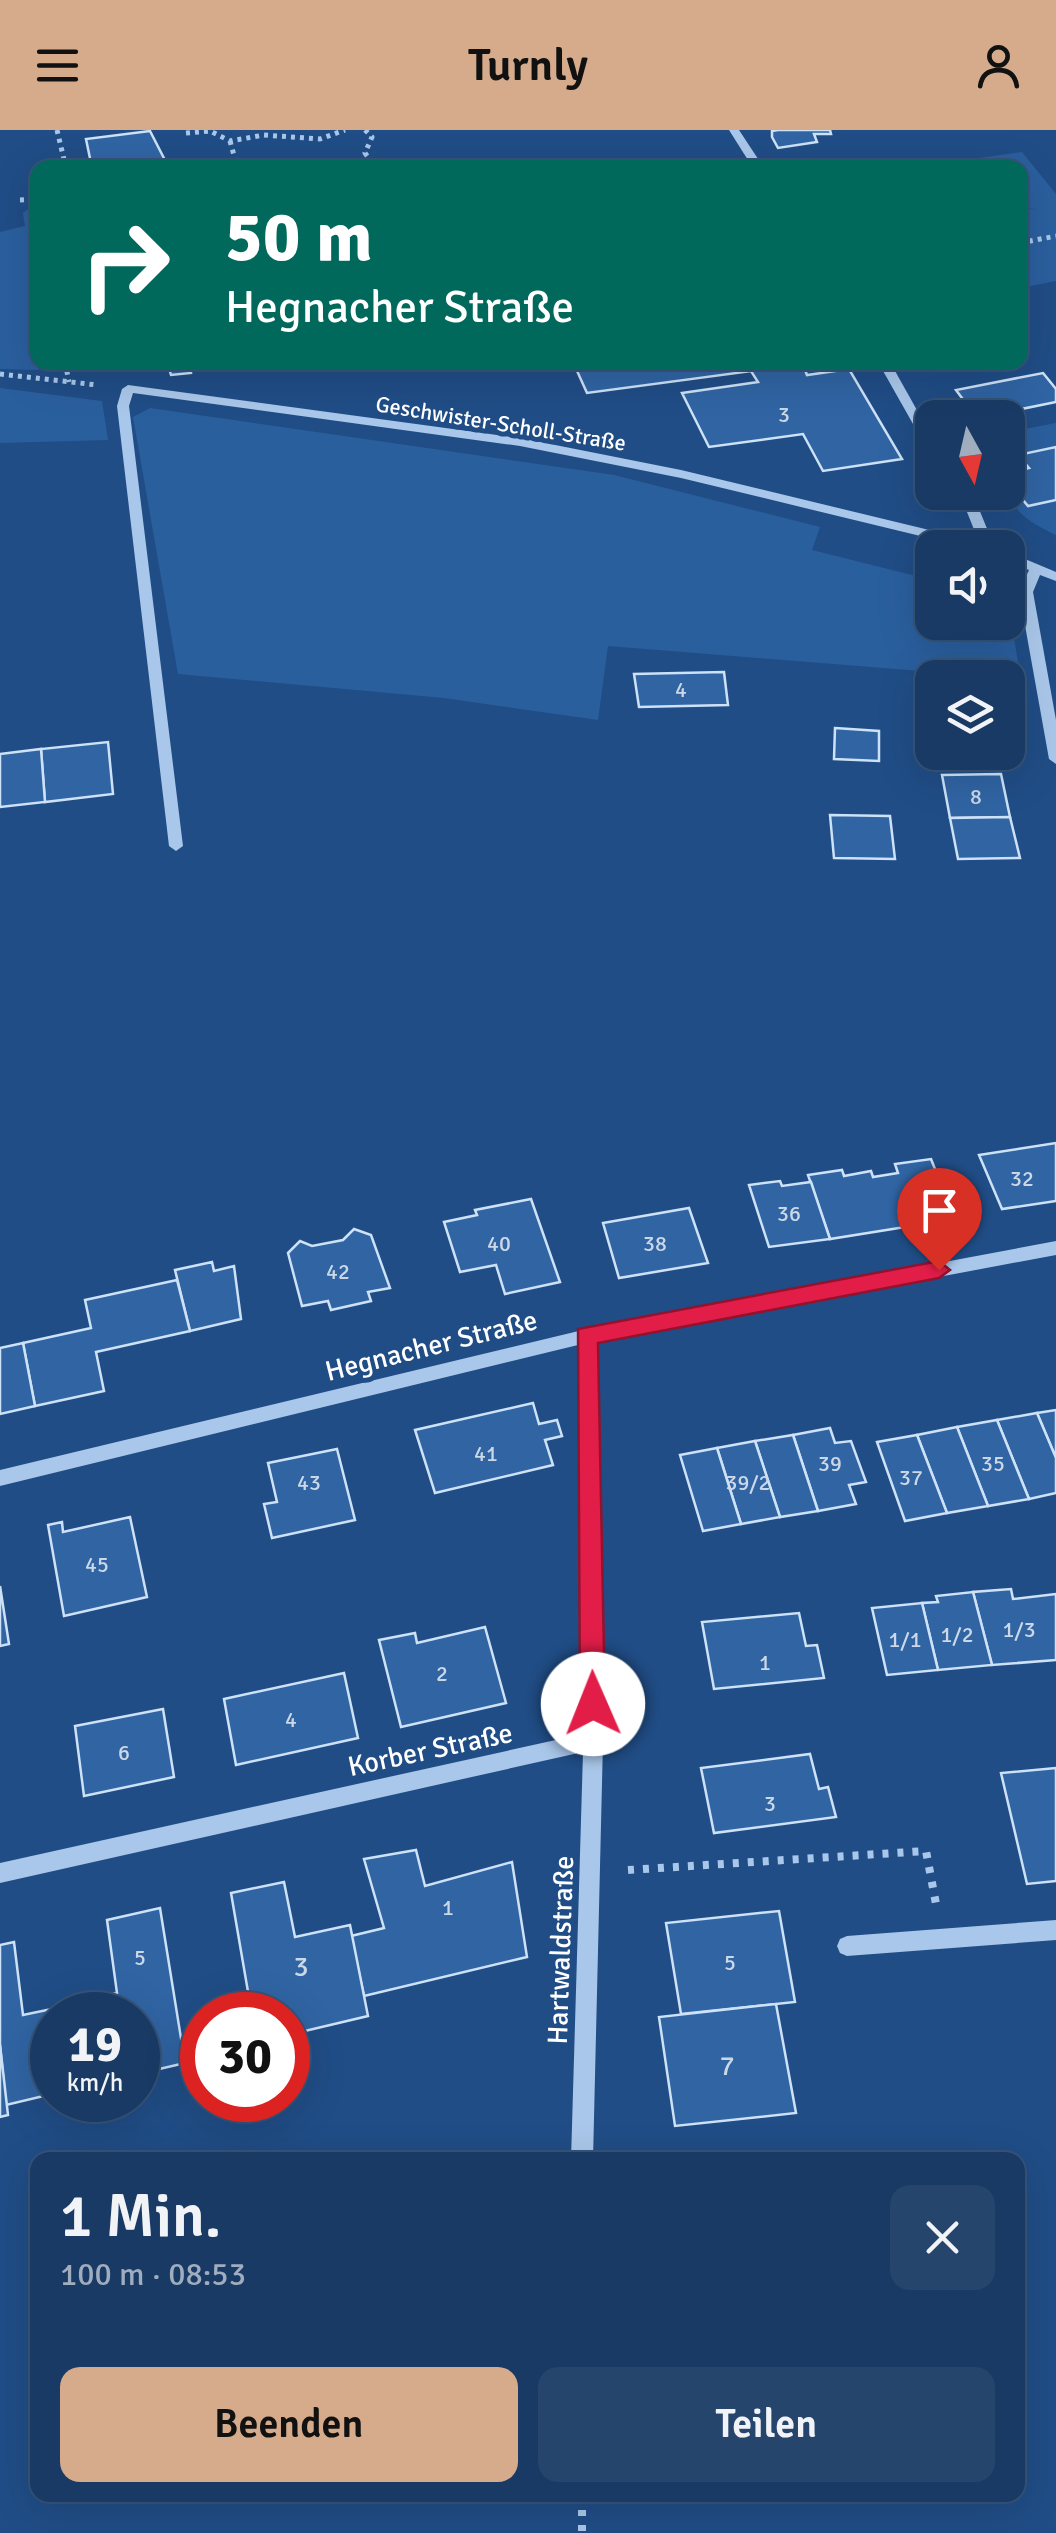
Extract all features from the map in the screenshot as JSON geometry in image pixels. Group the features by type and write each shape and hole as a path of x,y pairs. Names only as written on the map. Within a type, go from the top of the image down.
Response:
{"street":[{"path":"734,130 754,160"},
{"path":"888,370 915,418"},
{"path":"128,388 123,406 176,846"},
{"name":"Geschwister-Scholl-Straße","path":"128,388 520,442 681,474 915,530"},
{"path":"1025,563 1056,577"},
{"path":"1036,568 1026,592 1056,760"},
{"name":"Hegnacher Straße","path":"0,1478 586,1336 1056,1248"},
{"path":"586,1336 593,1742"},
{"name":"Hartwaldstraße","path":"582,2152 593,1742"},
{"name":"Korber Straße","path":"0,1872 593,1742"},
{"path":"847,1946 1056,1930"}],"path":[{"path":"57,130 64,160"},
{"path":"186,133 210,131 230,140 264,134 320,139 345,130"},
{"path":"365,130 372,137 365,153 370,160"},
{"path":"230,140 236,160"},
{"path":"20,200 30,199"},
{"path":"1028,241 1056,236"},
{"path":"67,370 69,382"},
{"path":"0,374 128,388"},
{"path":"590,1872 926,1851 943,1940"},
{"path":"582,2502 582,2533"}],"shaded area":[{"path":"1022,152 1056,194 1056,281 1028,286 1028,209 1035,208 1028,209 1028,160 965,160"},
{"path":"30,208 30,370 0,369 0,232 25,226 23,213"},
{"path":"0,388 102,401 108,440 0,443"},
{"path":"150,408 614,475 820,527 812,550 915,576 915,640 1014,640 1018,660 915,660 915,671 608,646 598,720 444,698 178,674 133,417"},
{"path":"1056,423 1056,535 1019,510 1025,510 1025,429"}],"building":[{"path":"778,130 830,130 831,134 814,134 817,142 778,148 772,137 772,131"},
{"path":"150,131 165,160 90,160 86,139"},
{"path":"170,370 191,373 171,375"},
{"path":"577,370 805,370 807,375 850,370 902,459 823,471 803,434 709,447 682,393 758,382 751,371 587,393"},
{"path":"1043,373 1056,389 1056,402 1025,408 1025,400 964,400 956,390"},
{"path":"1056,447 1056,500 1028,506 1025,502 1025,469 1029,468 1025,454"},
{"path":"724,672 728,705 639,707 634,674"},
{"path":"835,728 879,731 879,761 834,759"},
{"path":"108,742 113,794 45,802 41,749"},
{"path":"41,749 45,802 0,807 0,754"},
{"path":"1001,774 1010,817 950,818 942,775"},
{"path":"830,815 890,816 895,859 834,858"},
{"path":"1010,817 1020,858 958,859 950,818"},
{"path":"1056,1143 1056,1201 1002,1209 979,1155"},
{"path":"931,1159 955,1219 830,1239 808,1175 842,1170 844,1176 871,1171 873,1177 898,1173 895,1164"},
{"path":"780,1181 782,1186 811,1182 830,1239 769,1247 749,1185"},
{"path":"531,1199 560,1282 505,1294 496,1265 460,1272 444,1222 477,1215 475,1210"},
{"path":"689,1208 708,1263 619,1278 603,1223"},
{"path":"354,1229 371,1235 390,1288 368,1292 371,1301 331,1310 328,1301 302,1306 288,1253 300,1241 312,1246 343,1240"},
{"path":"212,1262 214,1271 234,1266 241,1319 190,1331 175,1270"},
{"path":"177,1280 190,1331 96,1352 104,1391 35,1406 23,1343 91,1328 85,1300"},
{"path":"23,1343 35,1406 0,1414 0,1348"},
{"path":"533,1403 539,1424 557,1420 562,1436 545,1440 553,1465 435,1493 415,1430"},
{"path":"1056,1410 1056,1458 1037,1413"},
{"path":"1037,1413 1056,1458 1056,1493 1029,1499 997,1420"},
{"path":"997,1420 1029,1499 988,1506 957,1427"},
{"path":"957,1427 988,1506 947,1513 917,1435"},
{"path":"830,1428 835,1443 851,1441 866,1482 849,1485 856,1504 818,1511 793,1435"},
{"path":"793,1435 818,1511 780,1517 755,1441"},
{"path":"917,1435 947,1513 905,1521 877,1442"},
{"path":"755,1441 780,1517 741,1524 717,1448"},
{"path":"717,1448 741,1524 703,1531 680,1455"},
{"path":"337,1449 355,1520 272,1538 264,1504 277,1502 268,1463"},
{"path":"130,1517 147,1597 64,1616 48,1525 62,1522 63,1532"},
{"path":"0,1586 9,1644 0,1646"},
{"path":"1011,1589 1013,1599 1056,1594 1056,1660 992,1665 973,1592"},
{"path":"973,1592 992,1665 938,1670 922,1603 938,1602 936,1596"},
{"path":"922,1603 938,1670 887,1675 872,1608"},
{"path":"799,1613 806,1646 817,1645 824,1678 714,1689 702,1622"},
{"path":"485,1627 506,1703 401,1727 379,1640 415,1633 417,1643"},
{"path":"344,1673 358,1738 236,1765 224,1699"},
{"path":"163,1709 174,1777 84,1796 75,1726"},
{"path":"810,1754 819,1789 828,1787 836,1817 714,1833 701,1768"},
{"path":"1056,1768 1056,1881 1027,1884 1001,1773"},
{"path":"416,1850 425,1886 512,1862 527,1957 364,1996 351,1936 384,1928 364,1859"},
{"path":"284,1882 295,1937 350,1925 368,2016 310,2030 310,1992 248,1992 231,1893"},
{"path":"160,1908 180,2032 180,2064 160,2069 160,1992 117,1992 107,1920"},
{"path":"779,1911 795,2002 681,2014 666,1923"},
{"path":"14,1942 23,2015 30,2014 30,2099 6,2105 0,2045 0,1945"},
{"path":"776,2004 796,2113 675,2126 659,2017"},
{"path":"0,2045 8,2115 0,2117"}],"route":[{"path":"593,1704 586,1336 939,1270"}]}
